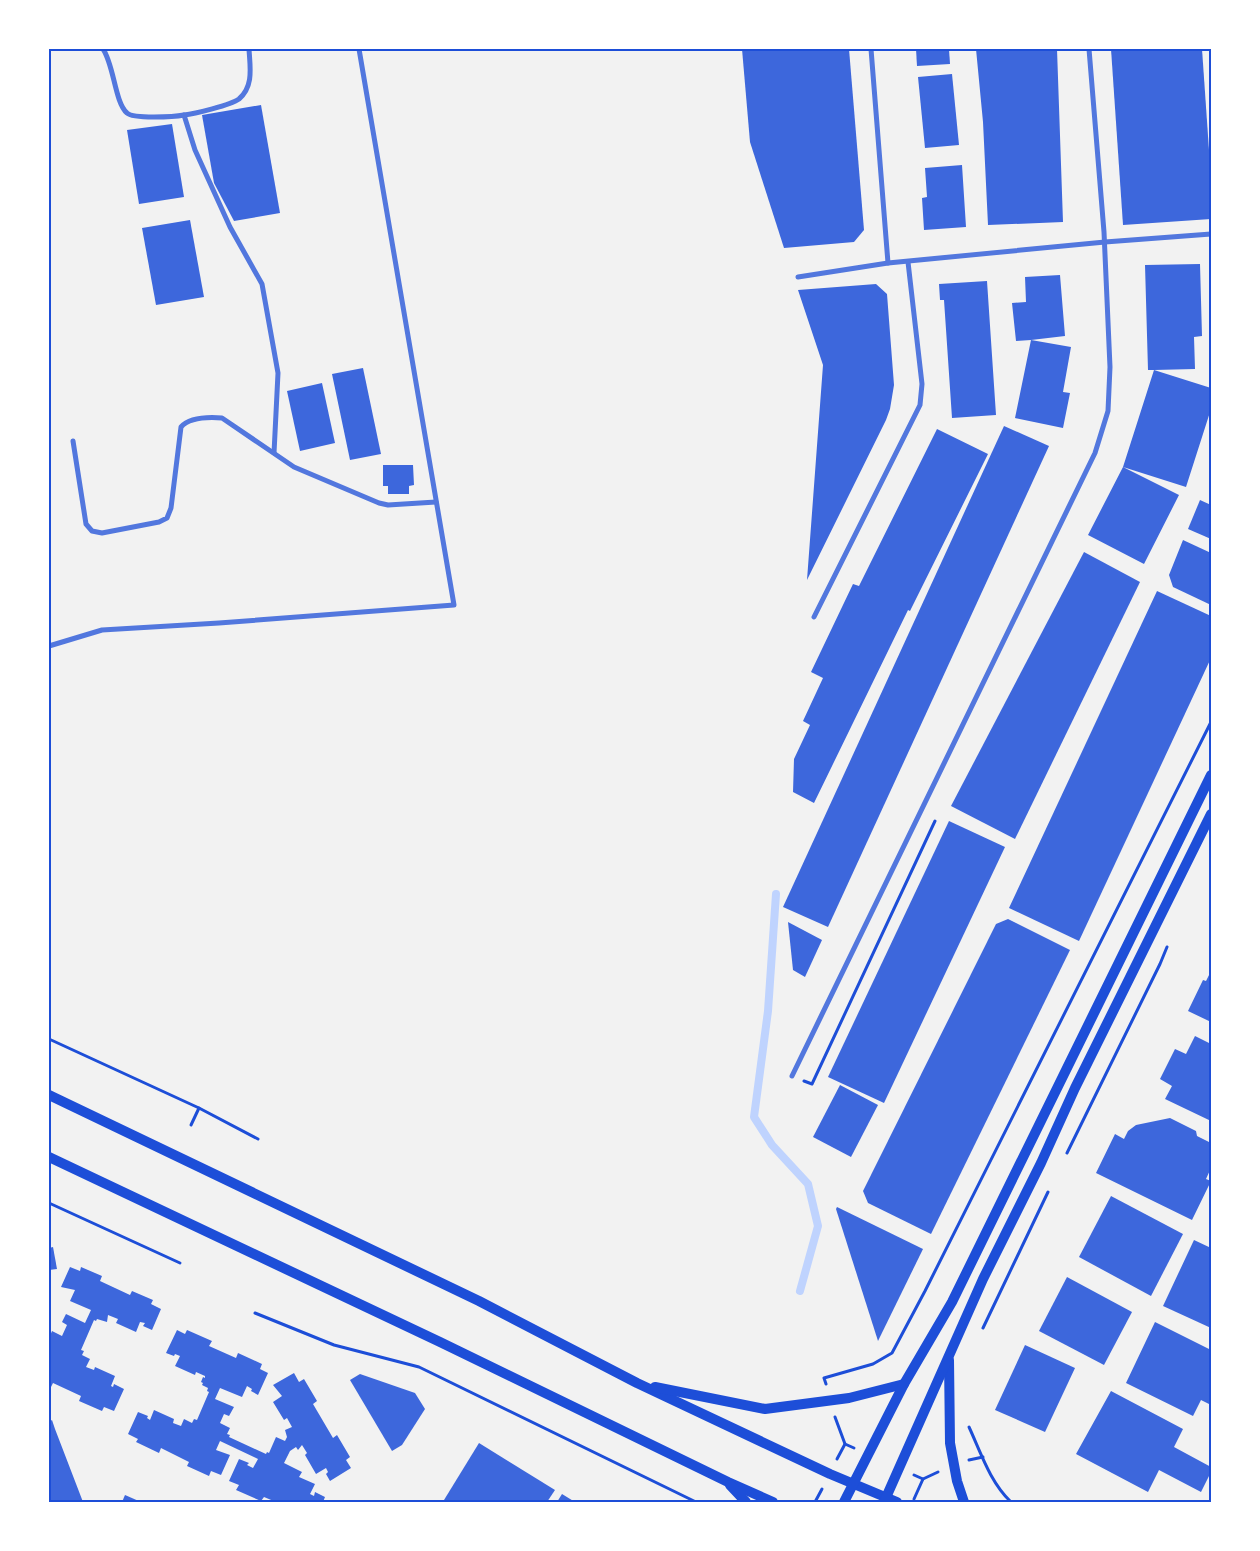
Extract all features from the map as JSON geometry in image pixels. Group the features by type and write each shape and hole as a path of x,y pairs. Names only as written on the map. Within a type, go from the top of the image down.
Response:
{"main road":[{"path":"844,1502 904,1384 952,1302 1211,775"},
{"path":"884,1500 983,1279 1211,814"},
{"path":"49,1095 470,1297 637,1383 854,1484 884,1500 897,1502"},
{"path":"49,1157 448,1345 728,1482 773,1502"},
{"path":"949,1357 950,1443 964,1502"},
{"path":"637,1383 765,1409 849,1398 904,1384"},
{"path":"728,1482 746,1502"}],"street":[{"path":"103,49 108,56 121,106 127,114 135,117 184,116 238,100 245,92 251,80 249,49"},
{"path":"49,646 102,630 454,605 359,49"},
{"path":"871,49 888,263"},
{"path":"792,1076 1095,453 1108,411 1110,367 1105,242 1089,49"},
{"path":"184,116 195,150 230,226 262,284 278,373 274,453"},
{"path":"798,277 888,263 1105,242 1211,234"},
{"path":"814,617 920,405 922,384 908,262"},
{"path":"73,441 86,524 92,531 102,533 158,522 167,518 171,508 181,427 186,422 214,417 222,418 294,467 378,503 388,505 436,502"}],"path":[{"path":"824,1378 873,1364 892,1353 1211,722"},
{"path":"1064,1159 1160,964 1167,946"},
{"path":"49,1039 199,1108 258,1138"},
{"path":"191,1125 199,1108"},
{"path":"979,1336 1052,1185"},
{"path":"49,1203 180,1263"},
{"path":"255,1313 334,1345 419,1367 696,1502"},
{"path":"967,1424 990,1474 1000,1491 1010,1502"},
{"path":"912,1502 923,1479"}],"building":[{"path":"742,49 849,49 864,230 854,242 784,248 750,142"},
{"path":"916,49 949,49 950,64 917,66"},
{"path":"976,49 1057,49 1063,222 988,225 983,122"},
{"path":"1111,49 1202,49 1211,179 1211,219 1123,225"},
{"path":"952,74 959,145 925,148 918,77"},
{"path":"261,105 280,213 234,221 214,183 202,115"},
{"path":"172,124 184,197 139,204 127,130"},
{"path":"962,165 966,227 924,230 922,198 927,197 925,168"},
{"path":"190,220 204,297 156,305 142,228"},
{"path":"1200,264 1202,336 1194,337 1195,369 1148,370 1145,265"},
{"path":"1060,275 1065,336 1016,341 1012,303 1026,302 1025,277"},
{"path":"987,281 996,415 952,418 944,300 940,300 939,284"},
{"path":"876,284 887,294 894,385 890,409 807,580 823,365 798,290"},
{"path":"1031,340 1071,347 1063,392 1070,393 1063,428 1015,418"},
{"path":"363,368 381,454 350,460 332,374"},
{"path":"1154,370 1211,388 1211,409 1186,487 1123,467"},
{"path":"322,383 335,443 300,451 287,391"},
{"path":"1004,426 1049,446 828,927 783,907"},
{"path":"937,429 988,454 910,611 908,610 814,803 793,792 794,759 810,725 803,721 823,678 811,672 853,584 859,586"},
{"path":"383,465 413,465 414,485 409,486 409,494 388,494 388,486 383,486"},
{"path":"1123,467 1179,495 1144,564 1088,535"},
{"path":"1200,500 1211,505 1211,539 1188,529"},
{"path":"1183,540 1211,553 1211,605 1173,587 1169,575"},
{"path":"1084,552 1140,582 1015,839 951,806"},
{"path":"1157,591 1211,616 1211,658 1079,941 1009,908"},
{"path":"949,821 1005,847 884,1103 828,1077"},
{"path":"1008,919 1070,950 931,1234 868,1203 863,1191 996,924"},
{"path":"788,922 822,940 805,977 793,970"},
{"path":"1211,971 1211,1022 1188,1011 1203,980 1206,981"},
{"path":"1195,1036 1211,1044 1211,1121 1165,1099 1172,1086 1160,1079 1175,1049 1186,1054"},
{"path":"840,1085 878,1105 851,1157 813,1137"},
{"path":"1170,1118 1196,1131 1197,1136 1211,1143 1211,1168 1206,1179 1211,1181 1192,1220 1096,1173 1115,1134 1124,1139 1128,1131 1136,1125"},
{"path":"1111,1196 1183,1234 1151,1296 1079,1257"},
{"path":"837,1207 923,1249 878,1341 836,1209"},
{"path":"1194,1240 1211,1248 1211,1328 1163,1306"},
{"path":"53,1247 57,1269 49,1270 49,1248"},
{"path":"70,1267 80,1271 81,1267 102,1276 100,1281 130,1295 132,1291 153,1300 151,1304 161,1309 152,1330 143,1326 145,1323 140,1322 136,1332 116,1323 118,1319 108,1315 107,1322 94,1320 81,1350 84,1351 82,1355 90,1359 86,1367 94,1370 95,1367 115,1376 111,1386 113,1387 114,1384 124,1389 114,1411 104,1407 102,1411 79,1401 81,1396 53,1383 51,1387 49,1386 49,1338 52,1331 62,1336 67,1325 62,1322 66,1314 85,1323 91,1310 70,1301 75,1290 61,1287"},
{"path":"1067,1277 1132,1312 1104,1365 1039,1331"},
{"path":"1155,1322 1211,1350 1211,1366 1209,1370 1211,1371 1211,1405 1201,1400 1193,1416 1126,1383"},
{"path":"177,1330 185,1334 187,1330 212,1341 209,1346 236,1358 238,1353 262,1364 260,1369 268,1373 258,1395 247,1386 242,1397 220,1388 215,1399 234,1407 229,1416 224,1414 220,1423 230,1428 227,1434 230,1435 229,1437 266,1454 267,1452 269,1453 276,1437 285,1441 287,1437 285,1430 292,1427 287,1418 284,1420 273,1402 282,1396 273,1385 294,1373 299,1382 304,1379 317,1401 313,1404 333,1438 337,1435 350,1457 346,1460 351,1468 330,1481 326,1474 328,1472 326,1468 316,1474 305,1455 307,1453 302,1445 298,1450 296,1447 290,1451 284,1463 302,1472 299,1477 315,1484 310,1494 314,1496 315,1492 325,1497 323,1502 276,1502 264,1497 261,1501 236,1490 239,1485 229,1481 239,1459 249,1463 247,1465 253,1468 258,1459 220,1441 216,1450 230,1455 221,1475 211,1471 209,1476 187,1466 189,1462 161,1448 159,1453 136,1442 138,1439 128,1434 138,1412 148,1416 147,1418 150,1420 154,1410 174,1419 173,1423 181,1426 184,1419 192,1423 194,1419 197,1420 209,1392 207,1391 208,1388 202,1385 203,1383 201,1382 205,1376 196,1372 195,1375 175,1366 180,1356 166,1353"},
{"path":"1025,1345 1075,1368 1045,1432 995,1410"},
{"path":"360,1374 415,1393 425,1409 402,1445 392,1451 350,1380"},
{"path":"1111,1391 1183,1429 1174,1447 1211,1467 1211,1472 1201,1492 1159,1470 1148,1492 1076,1454"},
{"path":"52,1420 83,1502 49,1502 49,1422"},
{"path":"479,1443 555,1490 547,1502 448,1502 444,1500"},
{"path":"562,1494 575,1502 557,1502"},
{"path":"125,1495 141,1502 122,1502"}],"waterway":[{"path":"776,894 768,1011 754,1117 772,1145 808,1184 818,1226 800,1291"}]}
